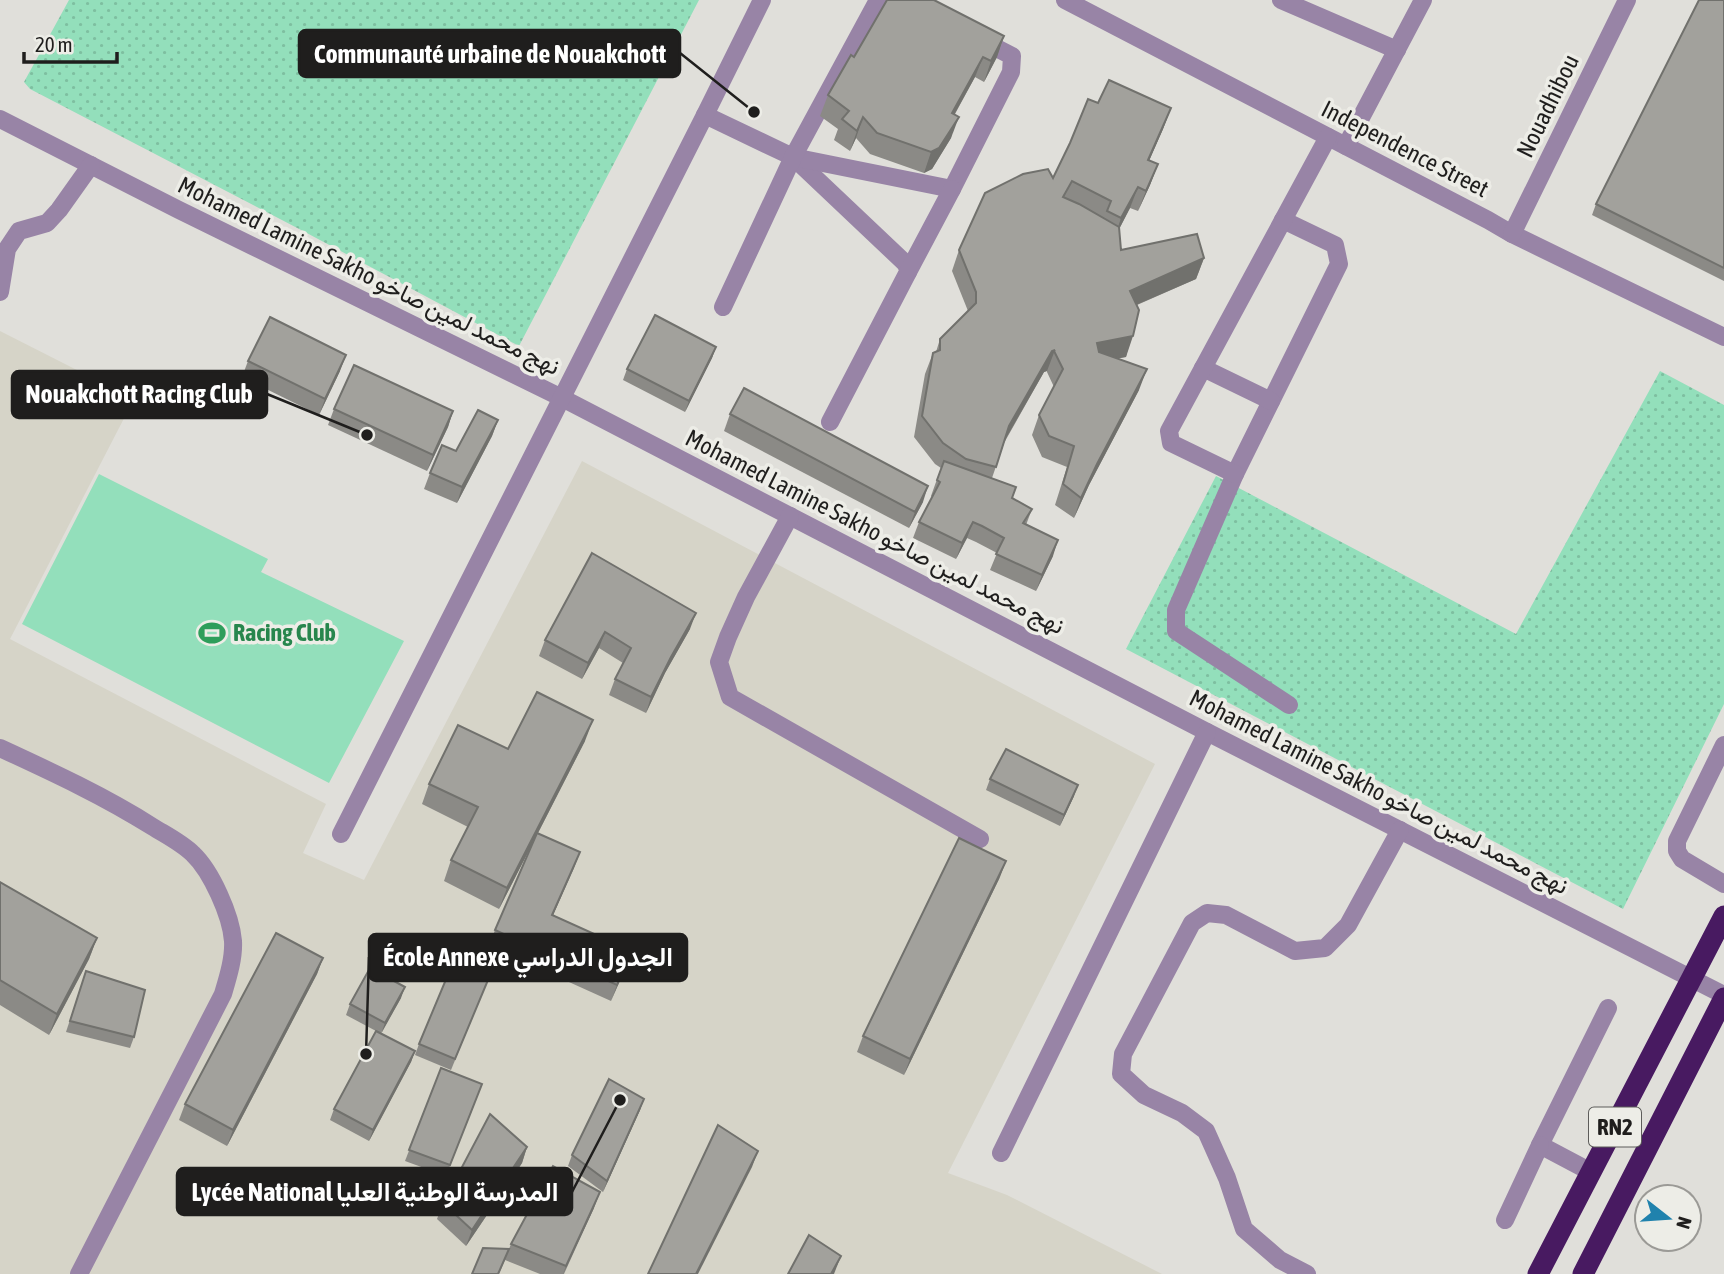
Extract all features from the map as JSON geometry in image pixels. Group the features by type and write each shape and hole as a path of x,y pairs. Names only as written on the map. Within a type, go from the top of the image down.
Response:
{"highway":[{"name":"RN2","path":"1538,1274 1724,916"},
{"name":"RN2","path":"1583,1274 1724,996"}],"street":[{"path":"341,834 762,0"},
{"path":"723,307 793,157 878,0"},
{"name":"Independence Street","path":"1065,0 1513,234 1724,337"},
{"path":"1281,0 1397,50"},
{"path":"1346,146 1423,0"},
{"name":"Nouadhibou","path":"1513,234 1627,0"},
{"path":"830,422 1011,72 1012,56 964,31"},
{"path":"705,115 793,157 952,188"},
{"name":"Mohamed Lamine Sakho نهج محمد لمين صاخو","path":"0,119 562,398 1724,996"},
{"path":"1235,474 1171,443 1170,431 1328,137"},
{"path":"793,157 905,263 908,272"},
{"path":"0,292 7,249 19,232 47,223 91,165"},
{"path":"1283,220 1335,245 1339,264 1235,474 1176,610 1176,631 1289,705"},
{"path":"1203,368 1271,401"},
{"path":"790,516 727,637 719,662 730,697 980,839"},
{"path":"1000,1153 1208,732"},
{"path":"1724,745 1677,841 1677,850 1682,859 1724,884"},
{"path":"0,748 118,805 193,854 219,895 233,941 223,994 79,1274"},
{"path":"1307,1274 1280,1260 1244,1229 1227,1178 1206,1131 1182,1113 1144,1095 1121,1074 1122,1054 1192,923 1207,913 1226,915 1295,951 1325,948 1348,925 1400,830"},
{"path":"1505,1220 1608,1007"},
{"path":"1540,1145 1591,1172"}],"shaded area":[{"path":"0,331 134,399 10,639 326,804 303,853 364,880 582,461 1155,764 948,1173 1007,1195 1162,1274 0,1274"}],"green space":[{"path":"69,0 699,0 519,346 30,89 24,82"},
{"path":"1660,371 1724,405 1724,704 1623,909 1126,649 1216,476 1516,634"},
{"name":"Racing Club","path":"99,474 268,559 261,572 404,641 329,783 22,624"}],"building":[{"path":"887,0 934,0 1004,36 991,61 983,57 952,113 959,117 939,148 931,152 877,133 863,117 857,131 842,119 849,111 828,95"},
{"path":"1699,0 1724,0 1724,268 1596,204"},
{"path":"1109,80 1171,108 1148,160 1158,164 1146,191 1138,187 1121,218 1107,211 1111,201 1072,181 1063,197 1119,227 1121,250 1197,234 1204,258 1130,291 1139,310 1133,336 1097,343 1099,352 1147,369 1081,498 1063,484 1074,446 1049,436 1039,415 1063,369 1055,350 1052,351 1009,426 996,467 966,459 943,443 922,416 933,353 940,350 940,339 976,303 976,292 959,250 985,193 1023,174 1048,169 1053,178 1088,99 1098,103"},
{"path":"655,315 716,347 689,401 627,369"},
{"path":"270,317 346,355 325,399 248,361"},
{"path":"354,365 453,411 433,455 334,409"},
{"path":"744,388 928,486 915,512 730,414"},
{"path":"478,410 498,420 462,487 430,473 442,445 456,451"},
{"path":"944,461 1016,487 1012,498 1032,509 1023,523 1058,540 1042,575 996,554 1004,538 973,522 962,543 919,522 940,482 937,480"},
{"path":"592,553 696,613 651,697 615,679 631,648 605,632 588,663 545,640"},
{"path":"537,692 593,720 507,888 451,860 478,807 429,784 458,725 508,749"},
{"path":"1006,749 1078,785 1064,815 990,779"},
{"path":"537,833 580,852 552,915 632,951 617,985 495,930"},
{"path":"959,838 1006,861 910,1059 863,1036"},
{"path":"0,882 97,938 57,1014 0,980"},
{"path":"276,933 323,958 233,1130 185,1104"},
{"path":"452,965 488,980 455,1059 419,1044"},
{"path":"370,968 405,987 385,1023 350,1004"},
{"path":"86,971 145,990 134,1037 70,1021"},
{"path":"376,1031 415,1051 373,1130 334,1109"},
{"path":"441,1068 482,1084 450,1165 409,1150"},
{"path":"609,1079 644,1099 607,1181 572,1155"},
{"path":"490,1114 527,1147 472,1230 443,1203"},
{"path":"718,1125 758,1151 696,1274 648,1274"},
{"path":"553,1166 600,1192 566,1266 511,1244"},
{"path":"809,1235 841,1256 831,1274 788,1274"},
{"path":"483,1248 509,1249 498,1274 472,1274"}],"place":[{"name":"Communauté urbaine de Nouakchott","path":"754,112"},
{"name":"Nouakchott Racing Club","path":"367,435"},
{"name":"Racing Club","path":"212,633"},
{"name":"École Annexe الجدول الدراسي","path":"366,1054"},
{"name":"Lycée National المدرسة الوطنية العليا","path":"620,1100"}]}
